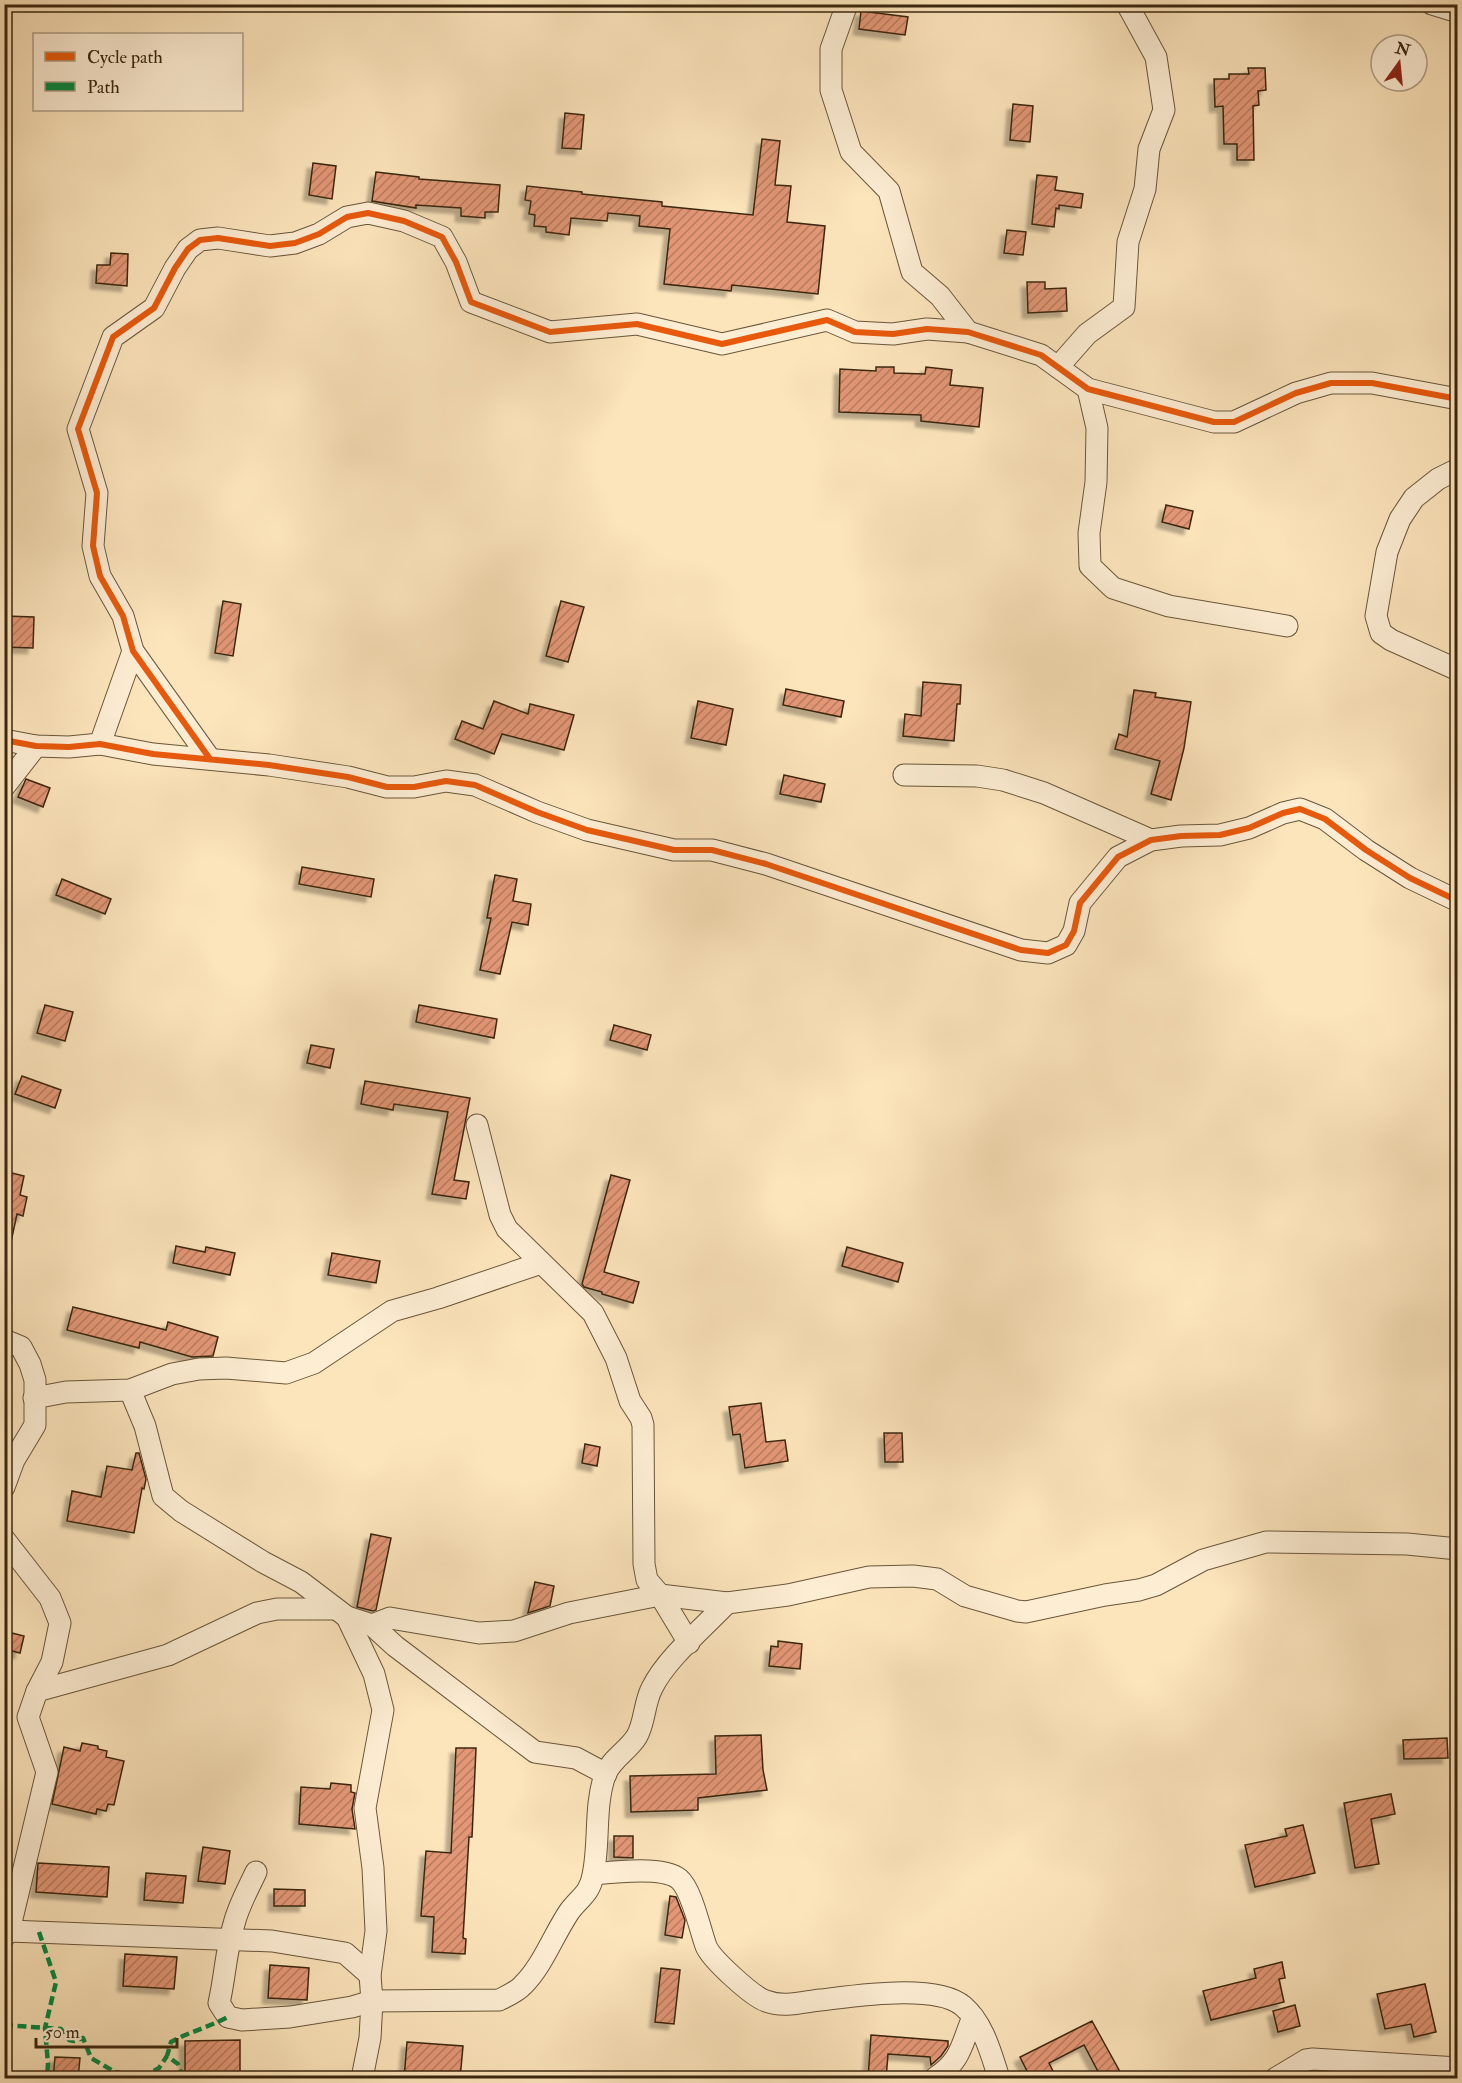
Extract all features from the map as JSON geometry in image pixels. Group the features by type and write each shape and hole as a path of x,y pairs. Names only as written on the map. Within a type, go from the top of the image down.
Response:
{"street":[{"path":"847,4 831,49 831,90 851,152 889,191 912,272 940,296 968,332"},
{"path":"1058,368 1087,334 1124,307 1128,242 1144,189 1149,149 1164,110 1156,57 1127,4"},
{"path":"1432,4 1458,12"},
{"path":"210,759 133,651 123,616 100,576 93,546 97,493 78,429 113,337 154,308 181,258 200,240 218,238 270,246 295,243 319,234 347,217 368,213 405,221 442,237 456,262 471,302 550,332 637,324 722,344 827,320 855,332 893,334 927,329 968,332 1041,355 1088,389 1214,422 1234,422 1296,393 1331,383 1372,383 1458,399"},
{"path":"1088,389 1097,428 1096,482 1089,533 1090,566 1113,588 1160,604 1287,626"},
{"path":"1458,470 1438,479 1414,498 1400,519 1387,552 1376,616 1381,633 1391,640 1458,670"},
{"path":"100,744 133,651"},
{"path":"4,740 36,746 69,747 100,744 153,754 269,765 337,775 387,786 414,787 446,781 475,784 537,812 587,830 674,850 712,850 766,864 1021,950 1048,953 1066,945 1074,931 1080,903 1118,856 1151,840 1181,836 1220,835 1249,828 1283,813 1300,809 1326,819 1366,850 1410,878 1458,901"},
{"path":"4,787 36,746"},
{"path":"904,775 977,776 1003,780 1044,793 1151,840"},
{"path":"477,1125 500,1215 507,1229 593,1313 616,1358 630,1401 641,1418 643,1425 644,1564 647,1580 660,1595 688,1643"},
{"path":"34,1398 66,1392 130,1390 172,1374 199,1369 226,1368 286,1373 314,1363 392,1311 541,1263"},
{"path":"4,1340 21,1347 35,1380 35,1425 14,1460 4,1487"},
{"path":"130,1390 145,1426 164,1496 190,1516 263,1562 301,1582 342,1613 372,1625 395,1646 535,1752 576,1758 606,1774"},
{"path":"4,1539 50,1598 60,1623 52,1662 37,1691 28,1717 47,1772 7,1934 69,1932 272,1941 345,1953 370,1975"},
{"path":"372,1625 390,1618 479,1633 514,1631 569,1613 660,1595 727,1603 788,1595 869,1577 913,1576 937,1579 965,1596 1026,1612 1148,1588 1203,1560 1266,1542 1407,1544 1458,1549"},
{"path":"256,1872 234,1923 230,1940 225,1980 219,2003 228,2017 242,2020 290,2017 352,2007 372,2001 500,2000 522,1986 545,1956 570,1911 582,1900 594,1874 597,1822 606,1774 615,1760 635,1740 651,1690 659,1675 727,1603"},
{"path":"37,1691 168,1655 257,1613 278,1609 342,1613"},
{"path":"342,1613 374,1674 383,1710 365,1808 373,1868 376,1931 370,1975 372,2001 370,2038 362,2079"},
{"path":"594,1874 634,1870 663,1873 679,1879 689,1894 707,1949 726,1971 765,2001 786,2004 898,1993 930,1994 952,1998 972,2016 985,2037 997,2071"},
{"path":"935,2079 947,2071 959,2057 972,2016"},
{"path":"959,2057 997,2071"},
{"path":"1276,2079 1306,2060 1313,2059 1458,2068"}],"building":[{"path":"861,11 908,17 905,35 859,29"},
{"path":"1248,68 1265,68 1266,90 1258,91 1259,105 1253,106 1254,160 1237,160 1237,144 1224,144 1223,106 1215,107 1214,79 1229,79 1229,74 1249,74"},
{"path":"1013,104 1033,106 1030,142 1010,140"},
{"path":"565,113 584,115 581,149 562,148"},
{"path":"762,139 780,141 775,185 791,186 787,222 825,226 818,294 732,285 731,291 664,284 670,229 639,226 640,216 608,213 607,221 571,218 569,235 546,232 546,227 534,226 535,215 529,214 531,201 525,200 527,186 662,202 662,206 753,215"},
{"path":"313,163 336,166 332,199 309,195"},
{"path":"376,172 419,177 419,179 500,185 498,212 485,212 485,218 461,216 461,208 416,205 416,208 372,201"},
{"path":"1037,175 1057,177 1055,190 1083,194 1081,208 1059,205 1059,209 1056,208 1054,227 1032,224"},
{"path":"1007,230 1026,232 1023,255 1004,253"},
{"path":"111,253 128,254 127,286 96,283 97,265 110,265"},
{"path":"1027,282 1045,282 1045,289 1066,288 1067,311 1028,313"},
{"path":"876,367 894,367 894,373 925,374 926,367 952,370 950,385 983,388 979,427 921,421 921,415 839,412 840,369 876,371"},
{"path":"1166,505 1193,511 1189,529 1162,522"},
{"path":"223,601 241,604 233,656 215,653"},
{"path":"561,601 584,607 568,662 546,656"},
{"path":"5,616 34,617 33,648 4,647"},
{"path":"923,682 961,685 954,741 903,736 905,714 921,716"},
{"path":"786,689 844,701 841,717 783,705"},
{"path":"1134,690 1156,693 1155,697 1191,702 1184,748 1171,800 1151,794 1160,761 1115,749 1119,734 1127,737"},
{"path":"494,701 528,714 530,704 574,715 564,750 502,734 494,754 455,739 462,721 483,729"},
{"path":"698,701 733,709 726,745 691,738"},
{"path":"784,775 825,784 821,802 780,794"},
{"path":"26,779 50,788 43,807 18,797"},
{"path":"302,867 374,879 371,897 299,884"},
{"path":"495,875 517,879 513,901 531,904 528,925 512,922 500,974 480,970 491,918 487,918"},
{"path":"62,879 111,899 105,914 56,895"},
{"path":"45,1005 73,1012 65,1041 37,1033"},
{"path":"419,1005 497,1019 494,1038 416,1022"},
{"path":"614,1025 651,1035 647,1050 610,1040"},
{"path":"311,1045 334,1049 330,1068 307,1063"},
{"path":"22,1076 61,1090 55,1108 15,1094"},
{"path":"365,1081 470,1098 454,1180 469,1182 466,1199 432,1194 448,1112 394,1104 393,1110 361,1104"},
{"path":"4,1171 24,1176 20,1195 27,1197 23,1216 17,1214 11,1242 4,1242"},
{"path":"611,1175 630,1180 604,1272 639,1282 633,1303 602,1294 582,1284"},
{"path":"176,1246 205,1252 206,1247 235,1253 230,1275 173,1263"},
{"path":"847,1247 903,1263 898,1282 842,1266"},
{"path":"332,1253 380,1261 376,1283 328,1275"},
{"path":"73,1307 166,1330 168,1322 218,1337 213,1356 192,1357 140,1342 139,1348 67,1330"},
{"path":"761,1403 766,1442 785,1440 788,1461 745,1468 740,1434 733,1435 729,1407"},
{"path":"884,1433 902,1433 903,1462 885,1462"},
{"path":"585,1444 600,1447 597,1466 582,1463"},
{"path":"136,1453 139,1453 146,1479 144,1489 142,1488 134,1533 67,1521 72,1491 101,1497 107,1466 132,1470"},
{"path":"371,1534 391,1538 376,1610 373,1611 357,1607"},
{"path":"535,1582 554,1586 550,1606 528,1613"},
{"path":"4,1631 24,1636 20,1653 4,1649"},
{"path":"778,1641 802,1644 800,1669 769,1666 771,1646 778,1647"},
{"path":"761,1735 763,1770 767,1790 698,1798 698,1810 631,1812 630,1776 716,1774 715,1736"},
{"path":"1447,1738 1448,1758 1404,1759 1403,1740"},
{"path":"82,1743 98,1746 98,1749 107,1751 106,1757 124,1761 114,1805 108,1804 106,1811 97,1809 96,1814 52,1804 64,1747 80,1751"},
{"path":"456,1748 476,1748 472,1837 469,1837 463,1938 466,1939 465,1954 432,1952 434,1917 421,1916 426,1851 451,1853"},
{"path":"331,1783 351,1785 351,1792 355,1793 352,1809 355,1829 299,1824 301,1787 330,1789"},
{"path":"1391,1794 1395,1814 1371,1819 1379,1864 1355,1868 1344,1803"},
{"path":"1303,1825 1315,1873 1255,1887 1245,1845 1287,1836 1285,1829"},
{"path":"614,1836 633,1836 633,1858 614,1857"},
{"path":"203,1847 230,1851 225,1884 198,1881"},
{"path":"38,1863 109,1867 107,1897 36,1892"},
{"path":"146,1873 186,1876 183,1903 144,1900"},
{"path":"274,1889 305,1890 305,1906 274,1906"},
{"path":"670,1896 676,1897 685,1920 682,1938 665,1935"},
{"path":"125,1954 177,1957 174,1989 123,1986"},
{"path":"1282,1962 1285,1978 1279,1979 1284,2002 1211,2020 1203,1991 1256,1978 1254,1969"},
{"path":"270,1965 309,1968 307,2000 268,1998"},
{"path":"661,1968 680,1970 674,2024 655,2022"},
{"path":"1425,1984 1436,2032 1414,2037 1411,2024 1385,2029 1377,1994"},
{"path":"1295,2005 1300,2026 1278,2032 1273,2011"},
{"path":"1092,2021 1124,2079 1102,2079 1084,2045 1049,2063 1057,2079 1031,2079 1020,2057"},
{"path":"871,2035 948,2041 948,2046 931,2065 930,2057 888,2054 886,2079 868,2079"},
{"path":"240,2040 240,2079 185,2079 185,2041"},
{"path":"407,2042 463,2046 460,2079 404,2079"},
{"path":"55,2057 80,2058 78,2079 53,2079"}],"marked path":[{"path":"39,1932 56,1982 45,2028 47,2078"},
{"path":"183,2078 178,2064 167,2056 171,2042 228,2017"},
{"path":"4,2025 61,2029 69,2040 83,2038 91,2058 115,2072 143,2077 159,2068 167,2056"}],"cycle path":[{"path":"210,759 133,651 123,616 100,576 93,546 97,493 78,429 113,337 154,308 175,268 188,249 200,240 218,238 270,246 295,243 319,234 347,217 368,213 404,221 442,237 456,262 471,302 550,332 637,324 722,344 827,320 855,332 893,334 927,329 968,332 1041,355 1088,389 1214,422 1234,422 1296,393 1331,383 1372,383 1458,399"},
{"path":"4,740 36,746 69,747 100,744 153,754 269,765 348,777 387,787 414,787 446,781 475,785 537,812 587,830 674,850 712,850 766,864 1021,950 1048,953 1066,945 1074,931 1080,903 1118,857 1151,840 1181,836 1220,835 1249,828 1283,813 1300,809 1325,819 1366,850 1410,878 1458,901"}]}
